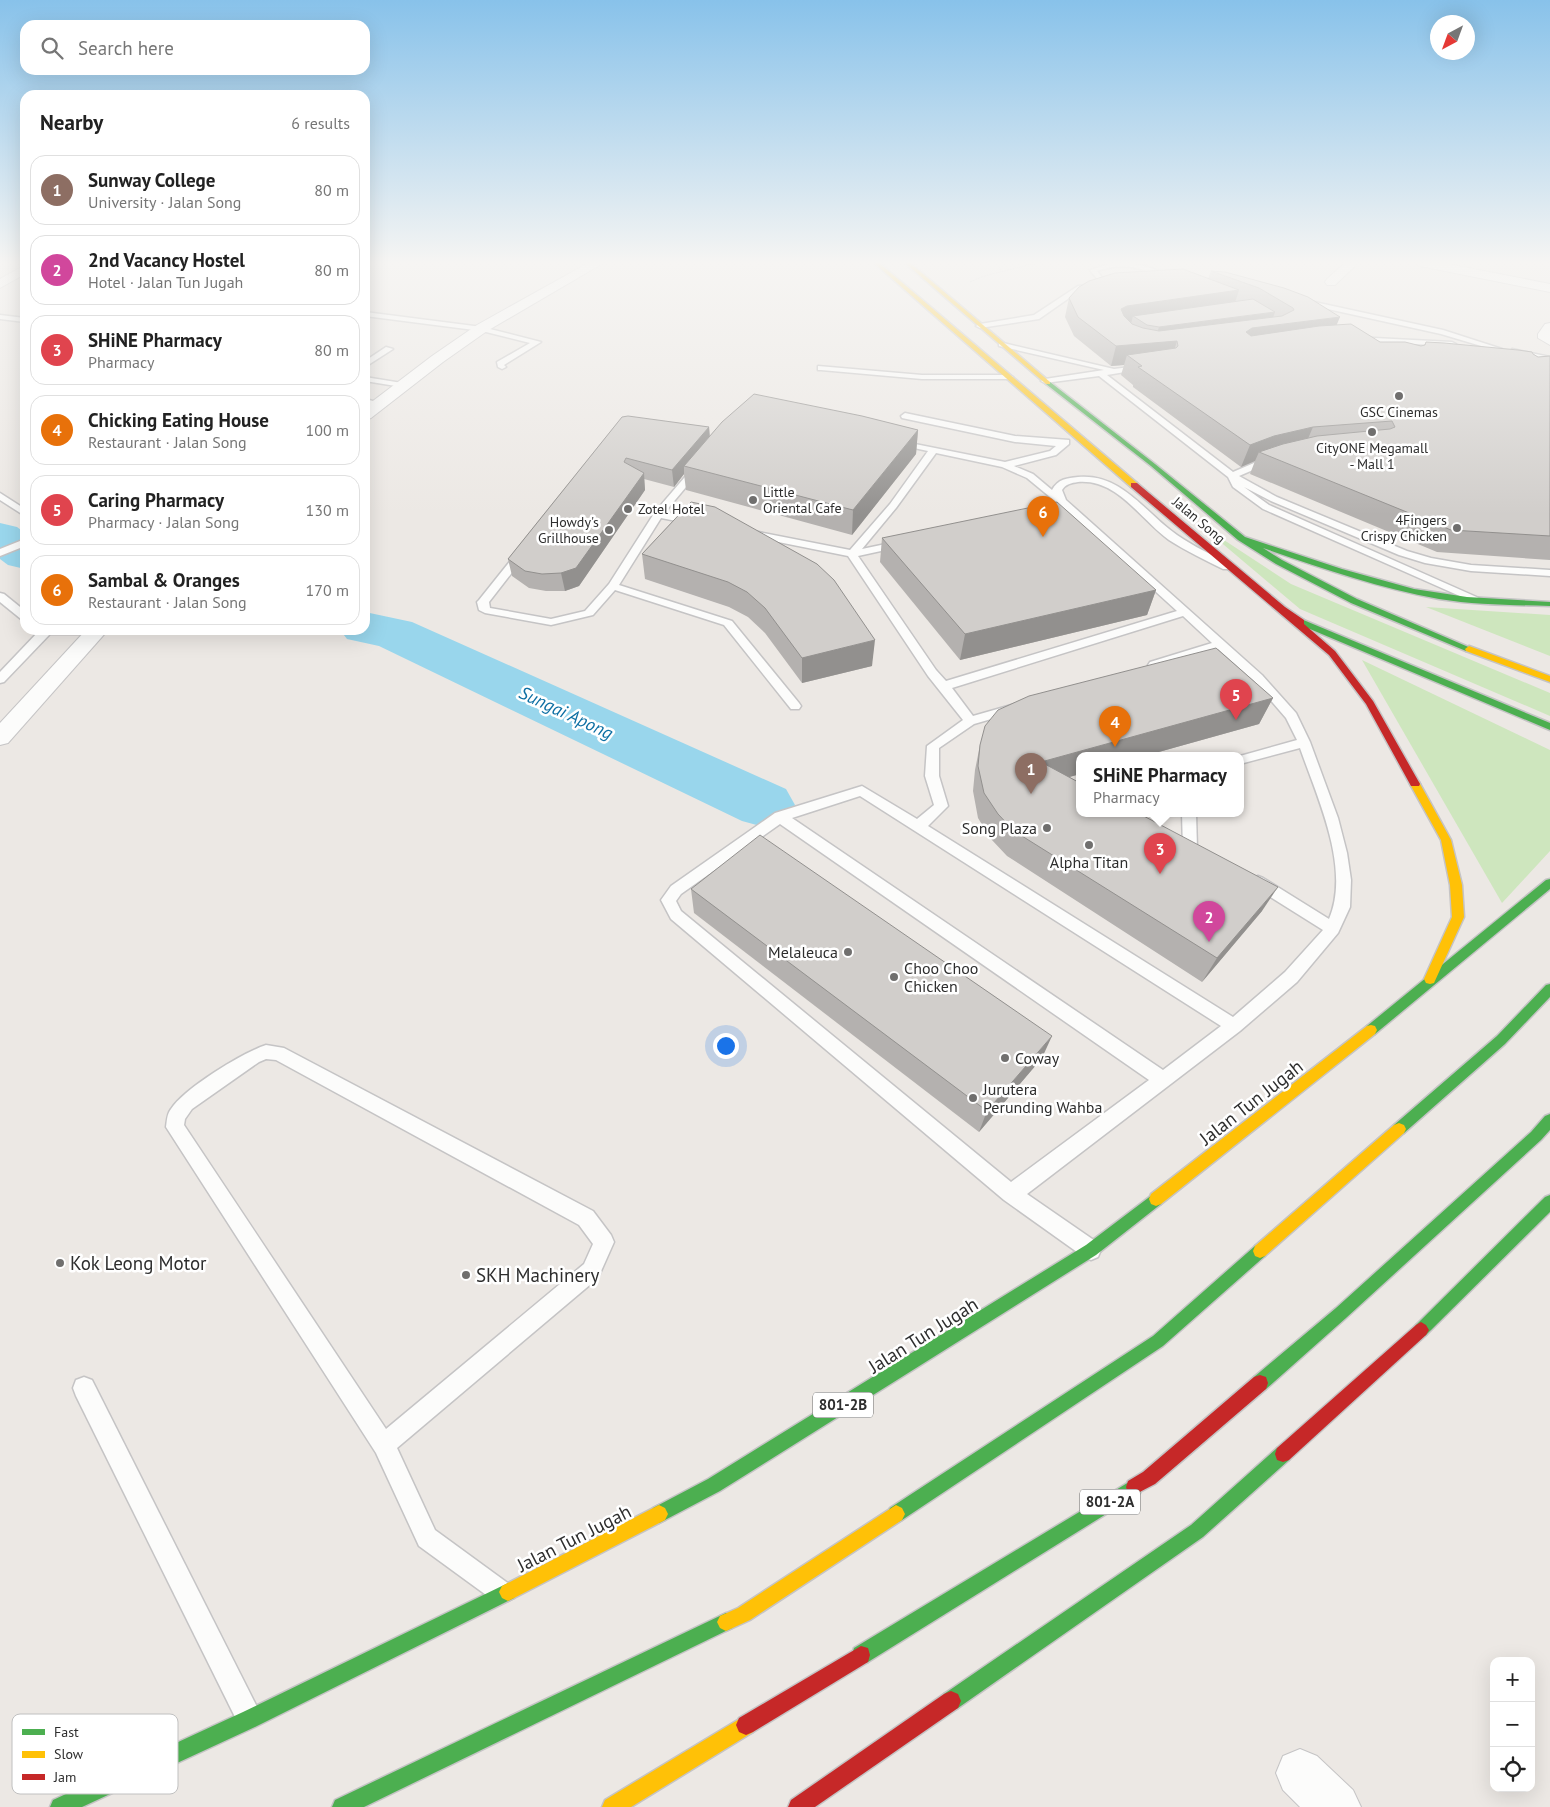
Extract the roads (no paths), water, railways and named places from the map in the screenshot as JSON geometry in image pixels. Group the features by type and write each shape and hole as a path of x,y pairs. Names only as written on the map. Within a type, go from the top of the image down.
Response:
{"main road":[{"name":"Jalan Song","path":"973,346 1239,574 1301,622 1550,727"},
{"name":"Jalan Song","path":"1005,346 1045,381 1151,463 1241,538 1305,577 1345,597 1483,654 1550,679"},
{"path":"1241,538 1384,584 1426,594 1475,600 1550,604"},
{"path":"1282,609 1332,653 1370,703 1446,840 1456,885 1458,917 1428,985"},
{"name":"Jalan Tun Jugah","path":"178,1752 504,1594 714,1485 1091,1250 1428,985 1550,883"},
{"path":"342,1807 744,1614 1158,1341 1501,1040 1550,989"},
{"name":"801-2A","path":"612,1807 1149,1478 1340,1313 1536,1136 1550,1120"},
{"path":"798,1807 1197,1531 1438,1315 1550,1202"},
{"name":"Jalan Tun Jugah","path":"60,1807 88,1794"}],"street":[{"path":"371,403 402,385 457,346"},
{"path":"0,737 93,635"},
{"path":"1300,1772 1336,1807"}],"lane":[{"path":"502,368 500,364 506,359 529,346"},
{"path":"1012,346 1118,370"},
{"path":"1439,346 1498,349"},
{"path":"1489,346 1550,359"},
{"path":"370,362 389,349"},
{"path":"1045,381 1151,366"},
{"path":"821,368 922,378 1008,377"},
{"path":"1100,373 1232,476 1274,499 1403,553 1450,565 1550,573"},
{"path":"370,380 402,385"},
{"path":"904,416 1015,440 1064,444"},
{"path":"1005,465 1053,453 1064,444 1072,432"},
{"path":"888,440 1005,465 1030,476 1221,644 1279,699 1292,716 1304,742 1331,818 1340,853 1344,880 1342,907 1333,929 1291,977 1234,1026 1011,1194"},
{"path":"852,554 893,506 934,450"},
{"path":"1232,476 1261,462 1279,457"},
{"path":"531,542 484,602 485,610 551,622 588,613 613,586 658,514 703,461"},
{"path":"1232,476 1236,486 1266,507 1475,600"},
{"path":"1065,505 1057,490 1058,485 1064,481 1101,480 1113,485 1167,533 1239,574"},
{"path":"0,496 20,510"},
{"path":"1051,512 1065,505"},
{"path":"658,514 706,524"},
{"path":"735,530 852,554 908,542"},
{"path":"0,552 20,544"},
{"path":"852,554 932,672 970,721"},
{"path":"613,586 728,623 795,706"},
{"path":"0,596 20,613"},
{"path":"944,686 1185,612"},
{"path":"0,679 41,635"},
{"path":"1138,670 1221,644"},
{"path":"919,826 941,806 932,776 933,746 970,721 1026,704"},
{"path":"1244,759 1304,742"},
{"path":"1091,1250 1011,1194 676,915 668,900 676,890 780,817 862,791 1234,1026"},
{"path":"780,817 1164,1080"},
{"path":"1189,817 1190,849"},
{"path":"1174,842 1207,857"},
{"path":"1249,877 1333,929"},
{"path":"384,1445 591,1271 604,1242 586,1218 278,1053 266,1052 253,1057 186,1103 176,1116 175,1127 384,1445 427,1538 504,1594"},
{"path":"84,1388 250,1719"}],"waterway":[{"name":"Sungai Apong","path":"0,537 20,551"},
{"name":"Sungai Apong","path":"370,629 393,633 764,805"}],"place":[{"name":"GSC Cinemas","path":"1399,396"},
{"name":"CityONE Megamall - Mall 1","path":"1372,432"},
{"name":"Little Oriental Cafe","path":"753,500"},
{"name":"Zotel Hotel","path":"628,509"},
{"name":"4Fingers Crispy Chicken","path":"1457,528"},
{"name":"Howdy's Grillhouse","path":"609,530"},
{"name":"Sambal & Oranges","path":"1043,537"},
{"name":"Caring Pharmacy","path":"1236,720"},
{"name":"Chicking Eating House","path":"1115,747"},
{"name":"Sunway College","path":"1031,794"},
{"name":"Song Plaza","path":"1047,828"},
{"name":"Alpha Titan","path":"1089,845"},
{"name":"SHiNE Pharmacy","path":"1160,874"},
{"name":"2nd Vacancy Hostel","path":"1209,942"},
{"name":"Melaleuca","path":"848,952"},
{"name":"Choo Choo Chicken","path":"894,977"},
{"name":"Coway","path":"1005,1058"},
{"name":"Jurutera Perunding Wahba","path":"973,1098"},
{"name":"Kok Leong Motor","path":"60,1263"},
{"name":"SKH Machinery","path":"466,1275"}]}
